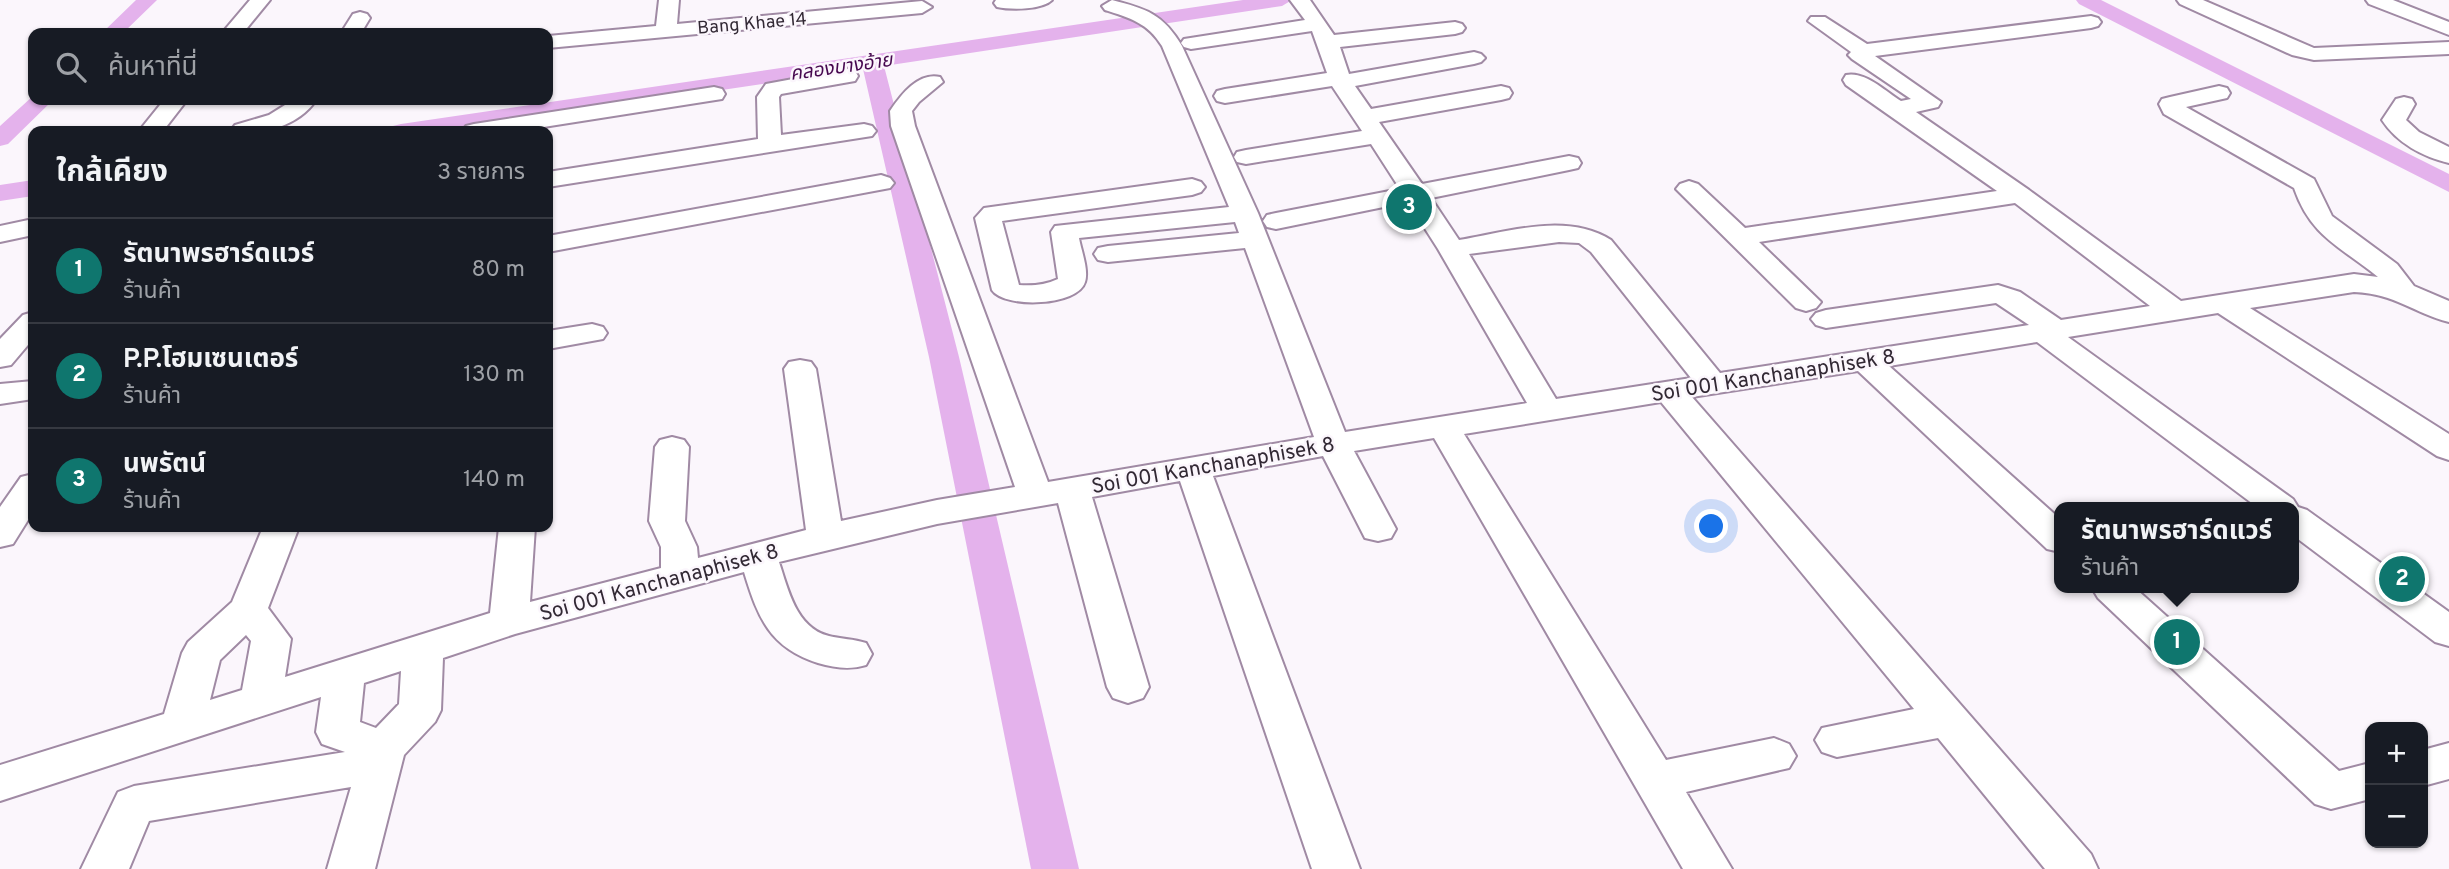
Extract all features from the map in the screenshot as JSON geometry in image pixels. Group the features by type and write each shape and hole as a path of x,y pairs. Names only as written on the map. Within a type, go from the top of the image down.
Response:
{"street":[{"path":"236,28 260,0"},
{"name":"Bang Khae 14","path":"666,31 669,0"},
{"path":"1004,3 1042,0"},
{"path":"2188,0 2299,51 2314,54 2449,48"},
{"path":"2376,0 2449,29"},
{"path":"1301,1 1323,33 1340,80 1452,250 1547,410"},
{"path":"1107,2 1153,20 1172,46 1245,213 1334,444 1378,529"},
{"name":"Bang Khae 14","path":"553,42 922,7"},
{"path":"1818,21 1863,51"},
{"path":"1897,109 1930,102 1858,52 2091,22"},
{"path":"1191,43 1323,33 1455,28"},
{"path":"553,59 596,51 603,46 607,37"},
{"path":"1964,38 1993,53"},
{"path":"1225,96 1474,58"},
{"path":"770,144 768,97 774,89 847,76"},
{"path":"1854,80 2020,195 2175,311"},
{"path":"932,82 911,97 901,111 903,126 1035,495"},
{"path":"1246,157 1501,93"},
{"path":"2219,93 2170,104 2172,109 2305,184 2315,211 2323,222 2387,270 2403,291"},
{"path":"506,126 714,94"},
{"path":"2404,104 2394,120 2398,127 2414,139 2449,156"},
{"path":"155,126 172,105"},
{"path":"256,126 287,116 301,105"},
{"path":"553,179 864,131"},
{"path":"1276,221 1569,163"},
{"path":"553,243 880,183"},
{"path":"1057,206 1072,279 1070,284 1062,289 1023,294 1006,290 988,218 1000,212 1192,187"},
{"path":"1689,189 1816,310 1998,294 2010,298 2048,331 2273,502"},
{"path":"1739,237 2020,195"},
{"path":"1064,232 1245,213"},
{"path":"0,233 28,228"},
{"path":"1452,250 1551,235 1587,237 1601,246 1713,385"},
{"path":"1108,254 1255,239"},
{"name":"Soi 001 Kanchanaphisek 8","path":"0,783 509,622 825,537 1035,495 1444,426 2354,283 2377,284 2403,291 2449,313"},
{"path":"2223,304 2449,449"},
{"path":"0,358 28,327"},
{"path":"553,339 592,333"},
{"path":"1866,361 2054,534"},
{"path":"800,369 825,537"},
{"path":"0,394 28,391"},
{"path":"1670,392 2074,869"},
{"path":"1444,426 1708,869"},
{"path":"672,447 667,522 679,547 680,577"},
{"path":"1193,469 1336,869"},
{"path":"1072,489 1128,687"},
{"path":"0,535 28,493"},
{"path":"183,723 202,653 248,610 279,532"},
{"path":"509,622 517,532"},
{"path":"2303,533 2449,632"},
{"path":"758,555 774,610 785,626 801,642 831,653 852,654"},
{"path":"2116,593 2331,791 2365,782"},
{"path":"248,610 271,639 261,700"},
{"path":"351,869 382,756 420,710 423,649"},
{"path":"345,674 337,732 382,756"},
{"path":"1837,740 1947,720"},
{"path":"105,869 134,805 382,756"},
{"path":"1654,779 1773,756"},
{"path":"2428,767 2449,761"}],"waterway":[{"path":"117,28 147,0"},
{"name":"คลองบางอ้าย","path":"872,61 1282,0"},
{"path":"2086,0 2449,184"},
{"name":"คลองบางอ้าย","path":"435,126 872,61"},
{"path":"872,61 944,357 1055,869"},
{"path":"0,139 37,105"},
{"name":"คลองบางอ้าย","path":"0,193 28,189"}],"place":[{"name":"นพรัตน์","path":"1409,207"},
{"name":"P.P.โฮมเซนเตอร์","path":"2402,579"},
{"name":"รัตนาพรฮาร์ดแวร์","path":"2177,642"}]}
